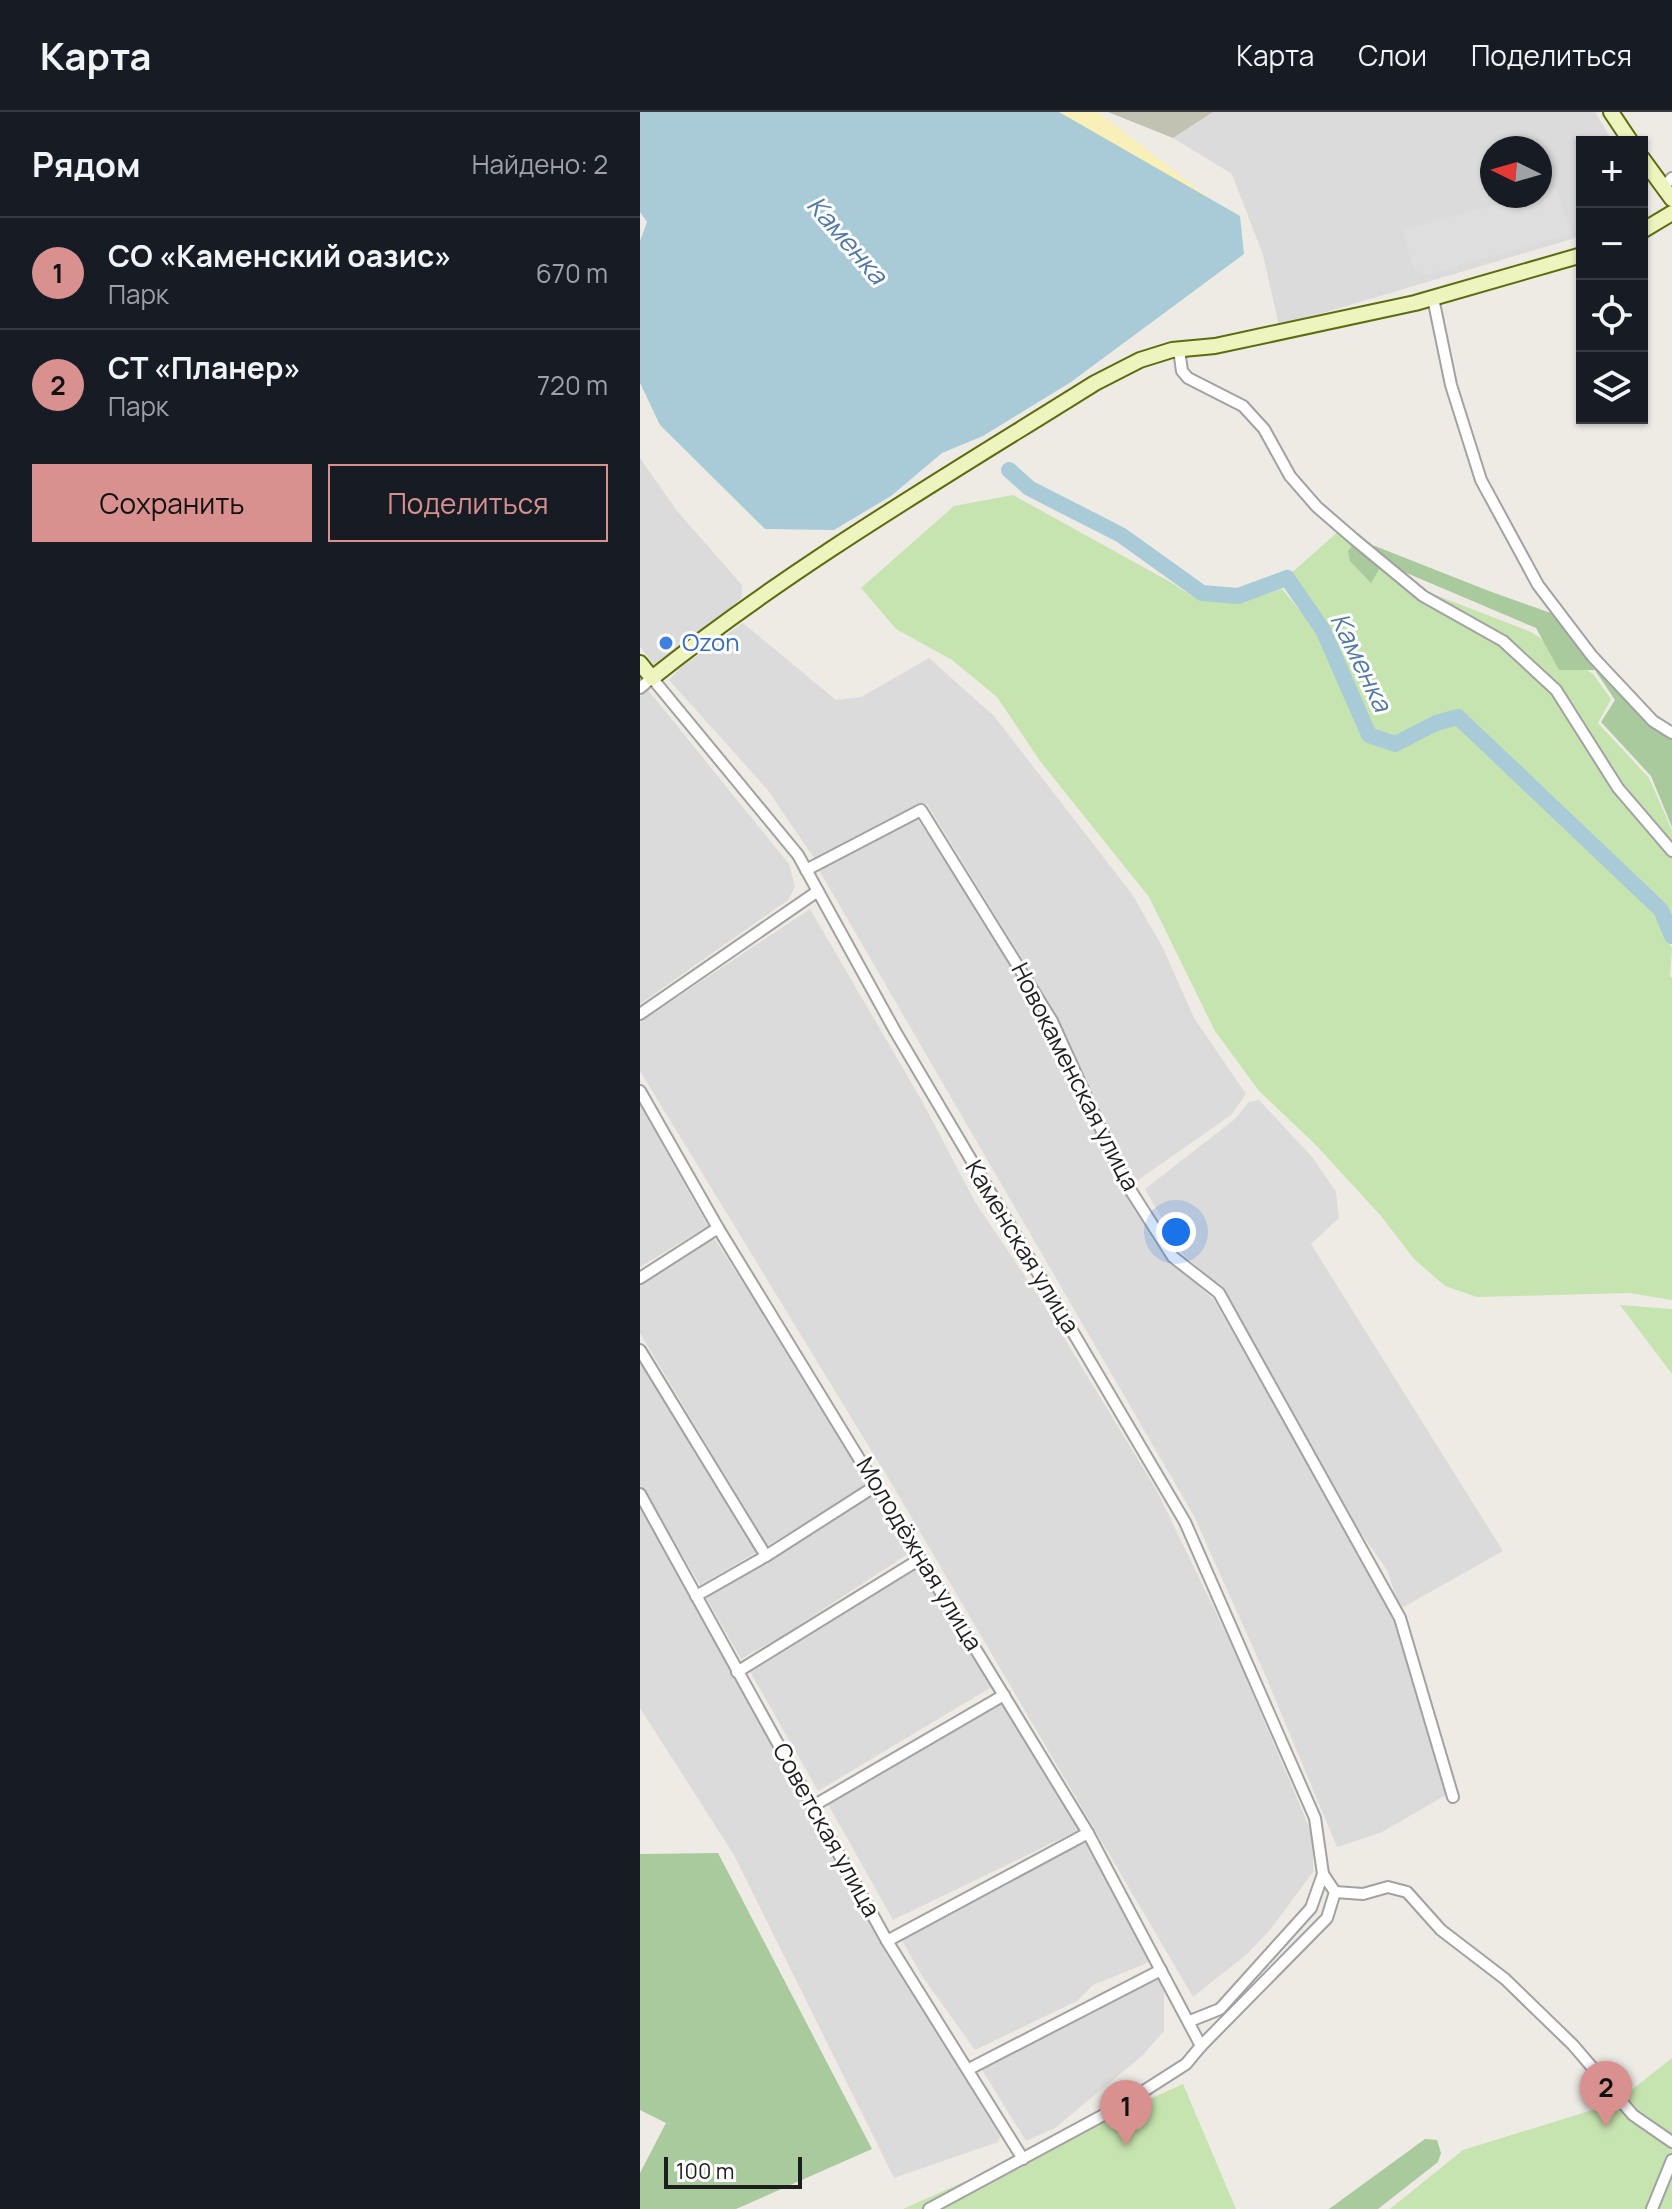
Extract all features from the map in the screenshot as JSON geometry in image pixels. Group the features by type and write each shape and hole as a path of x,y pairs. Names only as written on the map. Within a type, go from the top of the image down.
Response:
{"street":[{"path":"1611,112 1627,136"},
{"path":"1648,165 1669,188"},
{"path":"1648,227 1672,213"},
{"path":"646,683 696,643 826,552 1095,383 1140,360 1433,298 1576,257"},
{"path":"1433,298 1451,385 1481,480 1531,572 1592,656 1653,721 1672,733"},
{"path":"1179,350 1182,371 1188,378 1243,406 1264,429 1290,476 1317,507 1423,596 1503,641 1556,690 1618,788 1672,851"},
{"name":"Каменская улица","path":"640,663 646,683 798,855 895,1031 1185,1522 1315,1818 1323,1874"},
{"name":"Новокаменская улица","path":"806,870 921,810 1052,1021 1124,1180 1173,1257 1219,1293 1400,1618 1453,1797"},
{"path":"640,1014 818,891"},
{"name":"Молодёжная улица","path":"640,1091 718,1228 1088,1833 1201,2046"},
{"path":"640,1278 718,1228"},
{"path":"640,1350 766,1556"},
{"path":"696,1596 766,1556 877,1485"},
{"name":"Советская улица","path":"640,1494 887,1941 1023,2159"},
{"path":"737,1672 920,1559"},
{"path":"813,1806 1004,1695"},
{"path":"887,1941 1088,1833"},
{"path":"1323,1874 1335,1892"},
{"path":"1190,2021 1220,2009 1286,1938 1311,1908 1323,1874"},
{"path":"1335,1892 1363,1894 1388,1887 1407,1892 1441,1930 1505,1979 1573,2045 1633,2115 1672,2142"},
{"path":"929,2209 1122,2105 1186,2064 1327,1918 1335,1892"},
{"path":"969,2069 1161,1970"},
{"path":"1652,2209 1672,2160"}],"shaded area":[{"path":"1108,112 1213,112 1173,138"},
{"path":"1213,112 1595,112 1609,136 1576,136 1576,238 1279,326 1263,255 1232,174 1173,138"},
{"path":"1557,189 1571,234 1425,275 1414,270 1402,230 1485,208 1552,208 1552,190"},
{"path":"640,458 677,511 742,585 742,597 675,658 655,666 640,647"},
{"path":"743,623 836,700 861,697 929,658 994,716 1132,894 1163,948 1194,1018 1246,1094 1231,1115 1134,1183 1058,1018 927,804 917,804 814,858 767,789 669,680 682,666"},
{"path":"648,690 789,864 795,887 788,900 640,1004 640,697"},
{"path":"916,817 970,896 1049,1024 1169,1260 1214,1300 1334,1507 1378,1576 1407,1649 1446,1795 1382,1832 1337,1847 1194,1516 819,870 828,861"},
{"path":"810,909 922,1101 975,1202 1043,1303 1157,1491 1233,1648 1313,1836 1313,1872 1270,1930 1246,1955 1193,1997 896,1491 640,1071 640,1022"},
{"path":"1259,1100 1313,1158 1336,1192 1339,1218 1311,1244 1503,1551 1400,1609 1387,1570 1340,1503 1222,1289 1180,1251 1145,1189 1235,1119 1249,1102"},
{"path":"640,1106 708,1226 640,1267"},
{"path":"712,1235 872,1482 767,1546 640,1333 640,1282"},
{"path":"640,1356 760,1550 700,1585 640,1485"},
{"path":"875,1487 914,1550 741,1659 704,1594"},
{"path":"640,1509 731,1667 875,1932 1000,2136 998,2142 894,2178 734,1855 640,1708"},
{"path":"920,1562 995,1685 818,1791 748,1668"},
{"path":"1002,1695 1083,1828 893,1920 825,1799"},
{"path":"1087,1835 1154,1960 1093,1985 1077,2001 975,2050 922,1976 895,1928 945,1910"},
{"path":"1157,1967 1164,1992 1164,2031 1143,2055 1055,2128 1026,2141 982,2070 981,2059 1084,2010 1098,1994"}],"green space":[{"path":"1013,495 1197,599 1240,602 1282,589 1318,633 1362,739 1396,750 1439,728 1456,723 1657,911 1672,949 1672,1300 1629,1293 1477,1297 1445,1286 1414,1259 1381,1216 1316,1145 1259,1091 1215,1031 1149,897 1040,761 997,697 952,660 896,629 861,588 954,506"},
{"path":"1340,530 1389,577 1531,632 1593,674 1611,699 1598,723 1649,778 1672,830 1672,923 1666,909 1460,714 1436,717 1396,737 1373,729 1326,624 1289,575"},
{"path":"1354,544 1375,546 1551,613 1642,719 1672,739 1672,827 1651,776 1601,722 1615,700 1595,670 1559,670 1536,628 1383,563 1371,583 1350,561 1348,551"},
{"path":"1620,1305 1672,1309 1672,1374"},
{"path":"718,1853 872,2149 736,2209 640,2209 640,2173 666,2123 640,2110 640,1854"},
{"path":"1672,2058 1672,2209 1390,2209 1463,2150 1615,2103"},
{"path":"1183,2084 1236,2209 903,2209"},
{"path":"1425,2139 1437,2140 1441,2153 1438,2162 1378,2209 1329,2209"}],"sand":[{"path":"1022,112 1098,112 1213,201 1240,216"}],"water":[{"path":"640,112 1059,112 1240,216 1244,254 1071,382 983,436 942,453 891,496 834,530 765,529 660,425 640,383 640,241 647,222 640,212"}],"waterway":[{"name":"Каменка","path":"1009,470 1029,488 1121,535 1202,593 1238,596 1287,578 1323,630 1369,735 1395,744 1436,723 1458,717 1661,910 1672,936"}],"place":[{"name":"Ozon","path":"666,643"},
{"name":"СТ «Планер»","path":"1606,2127"},
{"name":"СО «Каменский оазис»","path":"1126,2146"}]}
